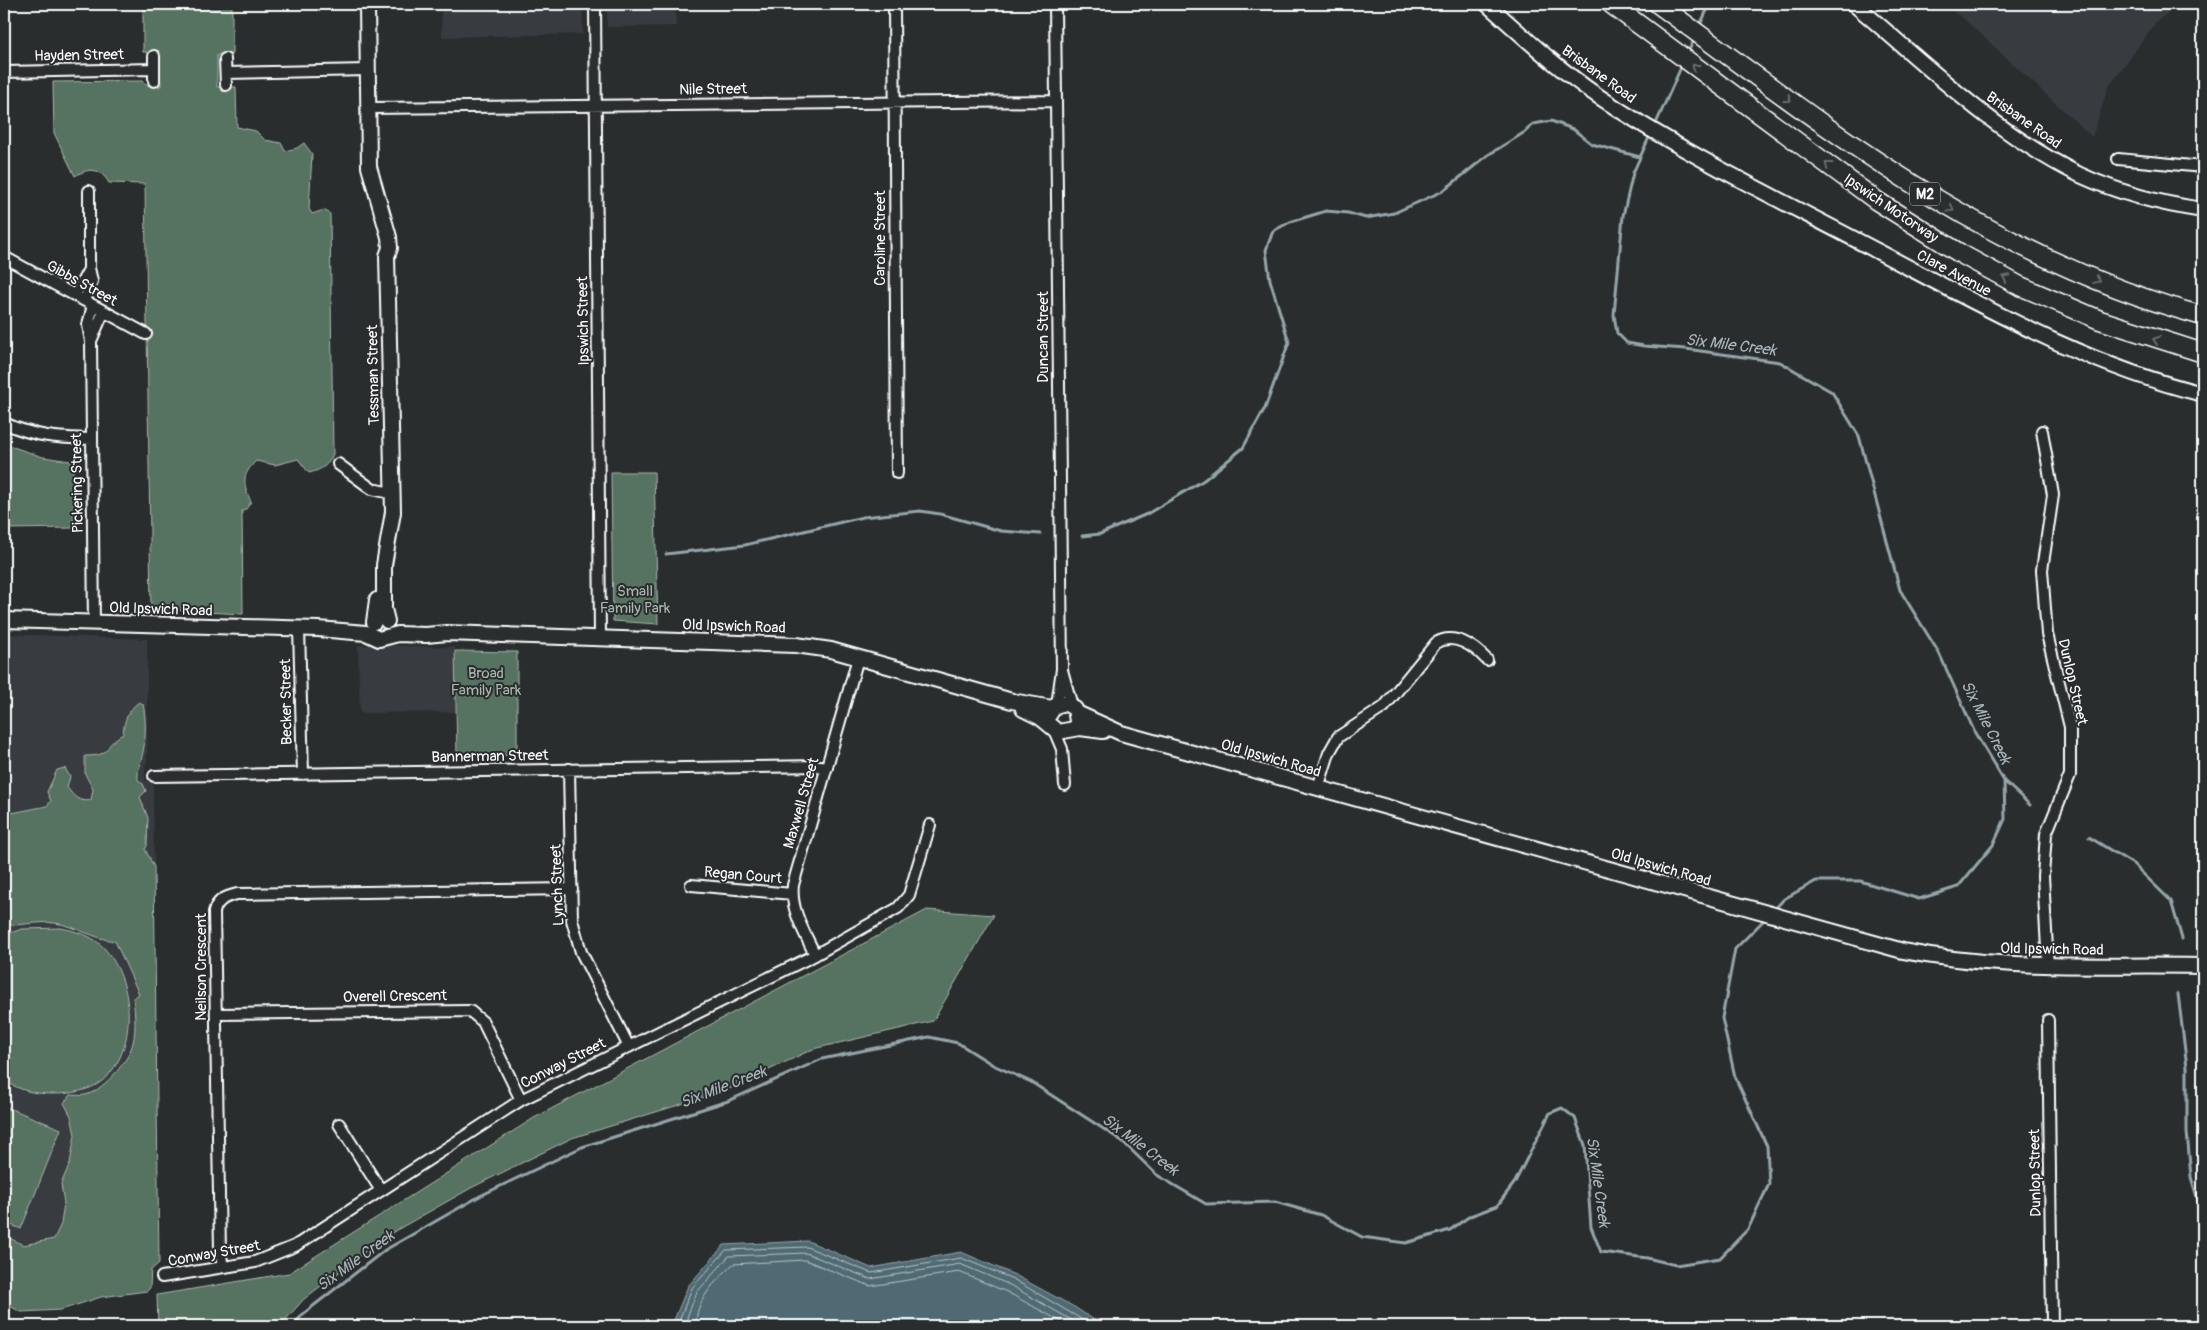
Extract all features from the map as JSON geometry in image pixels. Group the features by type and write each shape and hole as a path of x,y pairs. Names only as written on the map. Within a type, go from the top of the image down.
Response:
{"highway":[{"name":"Ipswich Motorway","path":"1611,4 1903,219 1986,268 2100,320 2203,353"},
{"name":"Ipswich Motorway","path":"1658,4 1861,152 1932,198 1992,232 2043,257 2119,289 2203,316"}],"main road":[{"name":"Tessman Street","path":"368,4 369,167 389,237 390,248 387,256 392,520 384,572 384,609 381,627"},
{"name":"Brisbane Road","path":"1487,4 1546,56 1597,95 1647,128 1700,157"},
{"name":"Brisbane Road","path":"1854,4 1989,117 2036,151 2080,175 2116,190 2162,203 2203,210"},
{"name":"Clare Avenue","path":"1700,157 2007,320 2112,365 2203,394"},
{"name":"Old Ipswich Road","path":"4,620 299,629 381,627 447,633 780,643 824,649 1012,701 1055,706"},
{"name":"Old Ipswich Road","path":"1012,701 1060,729 1085,728 1121,733 1804,924 1923,955 1977,962 2048,967 2203,966"},
{"path":"1065,704 1074,710 1077,721 1060,729 1048,716 1055,706 1065,704"},
{"name":"Old Ipswich Road","path":"1074,710 1121,733"}],"street":[{"name":"Ipswich Street","path":"595,4 600,637"},
{"name":"Caroline Street","path":"894,4 897,473"},
{"name":"Duncan Street","path":"1055,4 1062,669 1055,706"},
{"path":"154,56 154,82"},
{"path":"225,59 226,85"},
{"name":"Hayden Street","path":"4,72 154,69"},
{"path":"226,72 368,70"},
{"name":"Nile Street","path":"369,108 1056,101"},
{"path":"2118,159 2203,167"},
{"name":"Pickering Street","path":"75,295 89,273 89,191"},
{"name":"Gibbs Street","path":"4,257 146,334"},
{"name":"Pickering Street","path":"89,268 92,282 88,325 91,342 94,623"},
{"name":"Pickering Street","path":"91,342 104,311"},
{"path":"4,423 26,433 48,438 92,439"},
{"name":"Dunlop Street","path":"2042,431 2053,495 2042,570 2047,634 2070,727 2070,775 2046,834 2043,876 2048,967"},
{"path":"338,464 372,489 391,493"},
{"name":"Becker Street","path":"299,629 302,774"},
{"path":"1318,788 1329,753 1338,737 1390,702 1436,643 1444,639 1457,640 1478,650 1487,660"},
{"name":"Maxwell Street","path":"815,955 795,911 792,894 858,658"},
{"name":"Duncan Street","path":"1062,669 1074,710"},
{"path":"1060,729 1065,785"},
{"name":"Bannerman Street","path":"154,776 821,766 827,768"},
{"name":"Lynch Street","path":"569,770 572,920 578,945 629,1047"},
{"name":"Conway Street","path":"162,1277 268,1258 295,1246 380,1189 521,1100 815,955 906,902 912,888 930,825"},
{"name":"Regan Court","path":"690,885 792,894"},
{"name":"Neilson Crescent","path":"223,1267 220,1250 214,912 218,902 229,896 572,889"},
{"name":"Overell Crescent","path":"216,1014 470,1011 483,1022 521,1100"},
{"name":"Dunlop Street","path":"2048,1020 2052,1326"},
{"path":"339,1124 380,1189"}],"shaded area":[{"path":"607,4 675,4 676,26 607,27"},
{"path":"1942,4 2180,4 2156,22 2108,88 2092,137 1964,19"},
{"path":"582,9 583,34 442,37 441,11"},
{"path":"4,634 147,639 147,761 145,764 145,781 153,781 159,1263 4,1264"},
{"path":"358,645 455,647 457,712 360,713"}],"green space":[{"path":"143,4 232,4 232,54 217,55 217,87 236,87 237,127 256,131 265,140 281,143 285,151 297,148 304,143 312,154 309,209 312,214 324,210 330,214 333,454 324,467 309,473 298,459 275,465 256,461 248,471 245,485 251,502 242,511 243,614 151,609 145,184 109,183 102,174 94,170 85,171 75,176 54,133 53,82 142,81 149,86 161,86 159,53 143,52"},
{"path":"4,444 43,457 70,461 73,466 74,528 4,529"},
{"name":"Small Family Park","path":"611,472 654,472 658,624 613,621"},
{"name":"Broad Family Park","path":"455,651 517,652 517,755 457,756"},
{"path":"139,702 143,704 145,728 138,780 143,784 146,791 140,797 148,818 147,846 145,849 154,867 159,1263 151,1270 150,1288 147,1291 101,1297 61,1310 21,1312 4,1303 4,1235 23,1245 54,1239 61,1224 64,1203 61,1184 70,1163 75,1135 71,1116 64,1103 70,1095 85,1095 98,1089 124,1062 131,1049 135,1030 133,998 139,994 115,941 55,923 4,925 4,806 12,813 47,806 51,801 47,792 57,770 65,768 70,777 67,787 80,800 91,800 93,789 85,774 85,756 94,756 104,752 116,738 123,734 127,716"},
{"path":"927,910 994,915 933,1021 813,1049 727,1090 572,1138 471,1188 386,1236 304,1299 280,1326 158,1326 157,1295 289,1273 534,1118"},
{"path":"61,928 93,939 102,946 113,960 121,976 126,995 128,1014 127,1034 122,1052 114,1068 102,1081 85,1090 47,1094 22,1089 4,1080 4,935 22,929"},
{"path":"4,1106 61,1129 21,1229 4,1222"}],"water":[{"path":"808,1241 871,1268 961,1252 1015,1275 1076,1308 1103,1326 679,1326 674,1320 688,1286 724,1245"}],"waterway":[{"name":"Six Mile Creek","path":"1699,27 1710,4"},
{"name":"Six Mile Creek","path":"1688,52 1695,38"},
{"name":"Six Mile Creek","path":"1654,128 1682,65"},
{"path":"1082,536 1100,534 1147,514 1204,480 1243,448 1265,408 1289,342 1270,280 1266,250 1273,231 1290,222 1326,211 1348,213 1366,218 1394,213 1443,191 1488,155 1525,132 1533,124 1551,121 1573,129 1592,144 1640,157"},
{"name":"Six Mile Creek","path":"1651,133 1633,173 1623,216 1614,315 1617,333 1627,343 1780,362 1832,392 1859,436 1900,590 1939,653 1975,733 2004,781 2005,819 1993,845 1958,887 1919,899 1860,881 1816,881 1784,899 1773,911"},
{"path":"666,554 745,545 863,517 920,511 940,514 1001,531 1040,534"},
{"path":"2004,781 2030,805"},
{"path":"2089,837 2133,864 2171,901 2182,939"},
{"name":"Six Mile Creek","path":"293,1326 303,1314 385,1250 480,1196 582,1147 728,1101 822,1059 929,1037 958,1043 993,1065 1031,1082 1122,1141 1157,1175 1206,1204 1275,1202 1321,1215 1362,1237 1406,1243 1450,1230 1470,1216 1497,1206 1515,1182 1550,1113 1562,1108 1575,1118 1585,1145 1591,1227 1601,1252 1647,1258 1676,1265 1720,1258 1748,1229 1769,1184 1767,1146 1735,1077 1722,1018 1735,949 1767,917"},
{"path":"2178,994 2187,1067 2187,1132 2191,1177 2203,1217"}]}
